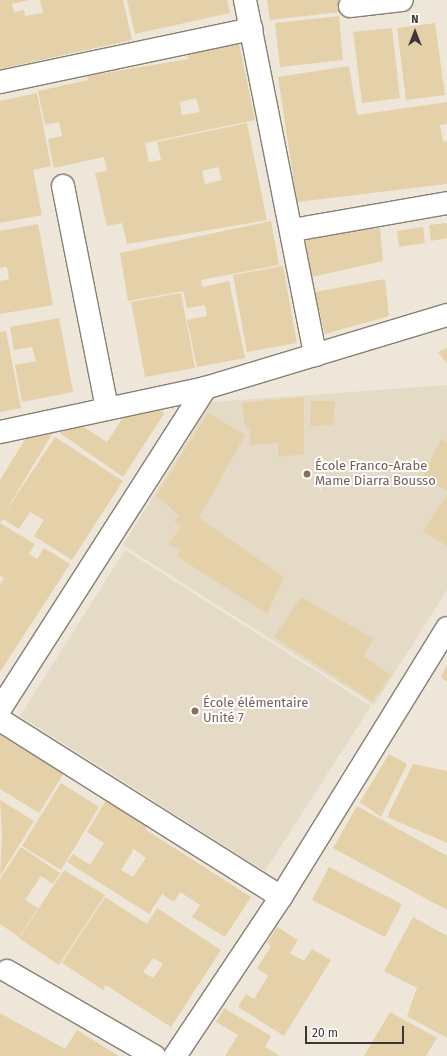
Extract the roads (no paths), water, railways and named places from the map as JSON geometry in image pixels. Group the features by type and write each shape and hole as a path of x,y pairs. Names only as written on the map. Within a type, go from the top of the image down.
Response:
{"street":[{"path":"245,0 293,230 315,355"},
{"path":"350,6 402,0"},
{"path":"0,82 252,29"},
{"path":"63,186 107,409"},
{"path":"293,230 447,203"},
{"path":"0,432 205,388 447,315"},
{"path":"0,709 205,388"},
{"path":"175,1056 281,897 447,628"},
{"path":"0,720 281,897"},
{"path":"7,971 154,1056"}],"place":[{"name":"École Franco-Arabe Mame Diarra Bousso","path":"307,474"},
{"name":"École élémentaire Unité 7","path":"195,711"}]}
